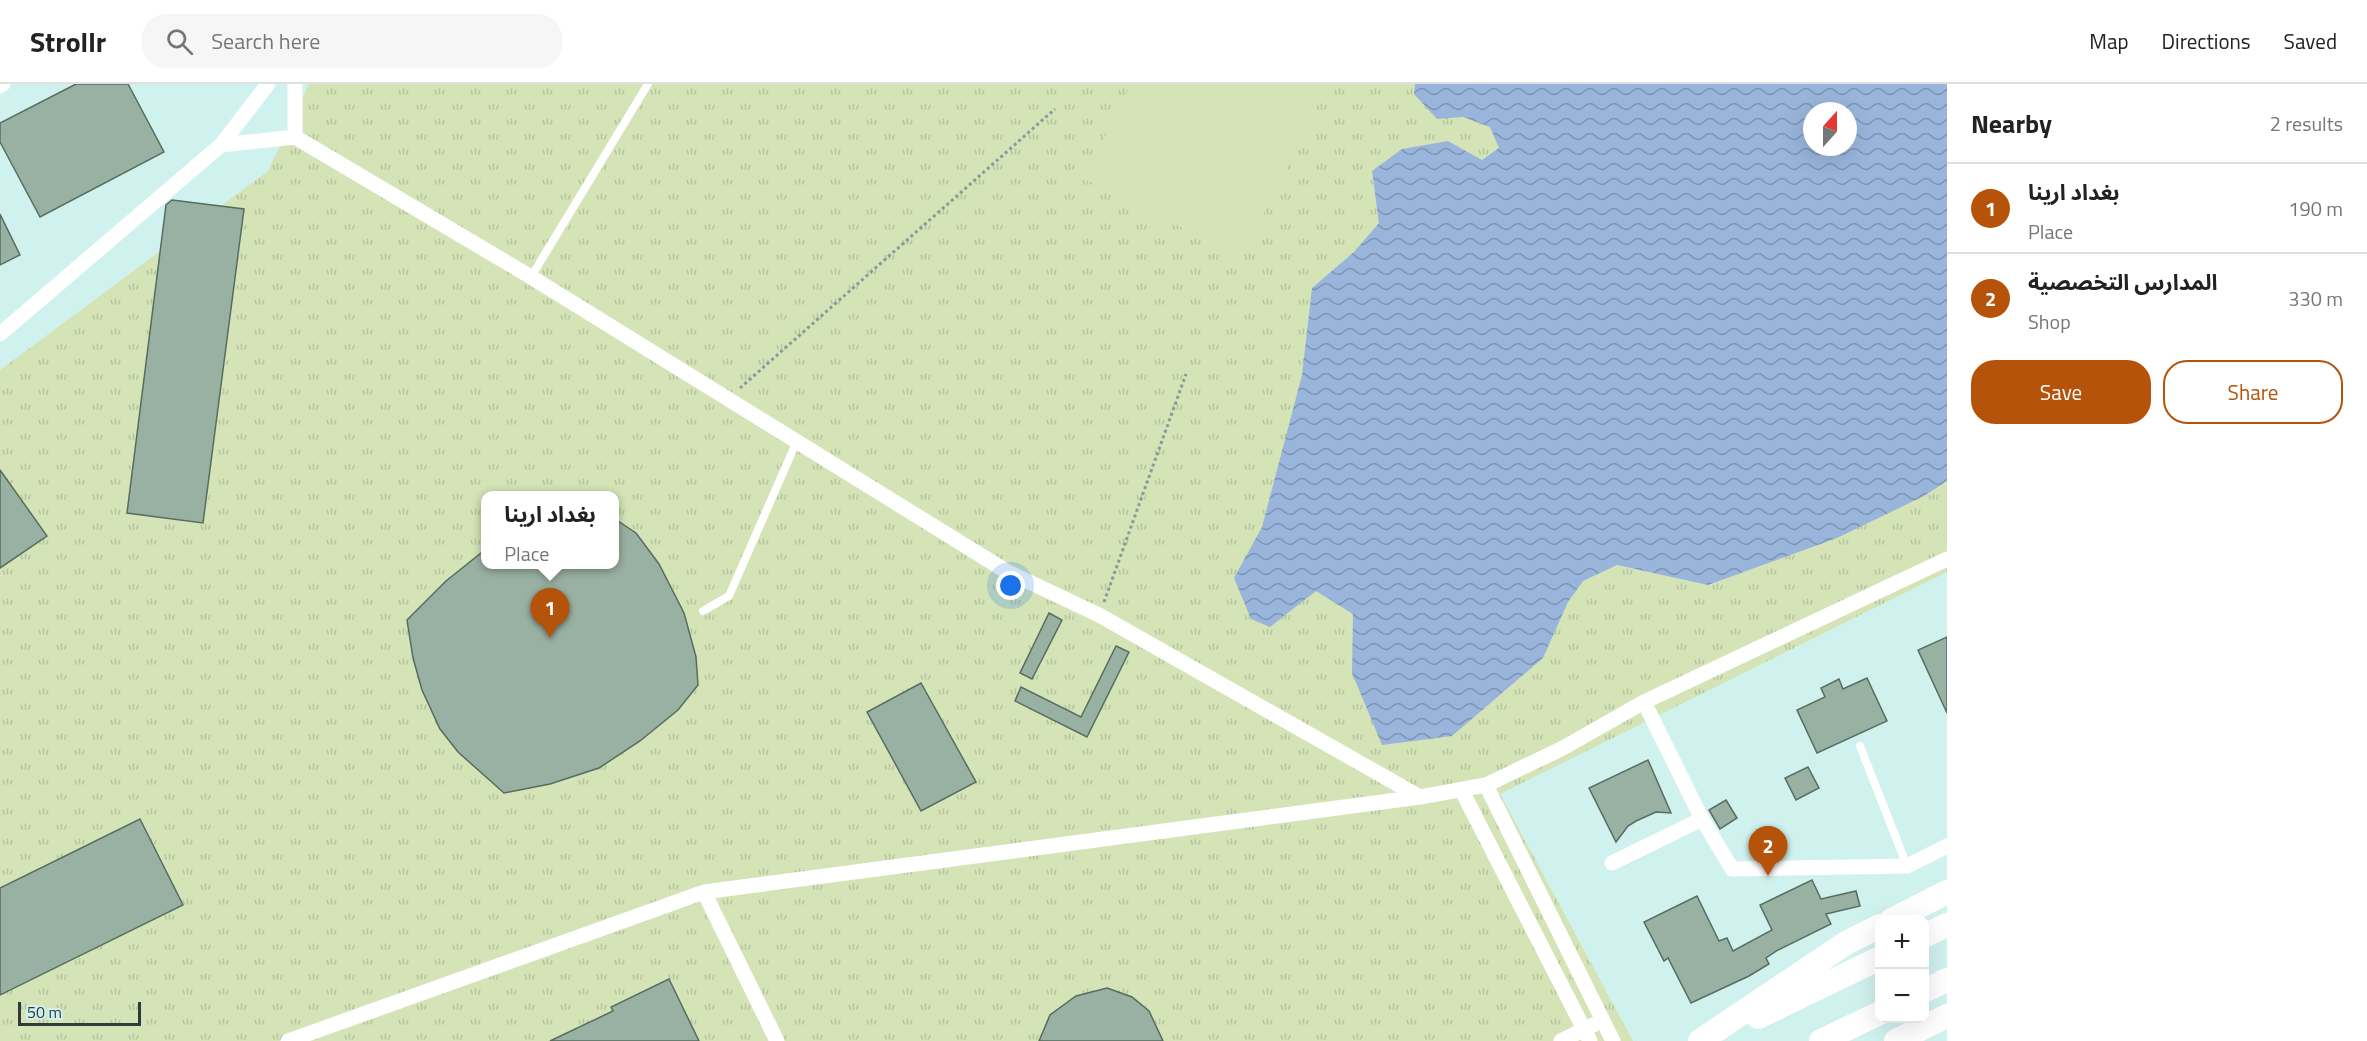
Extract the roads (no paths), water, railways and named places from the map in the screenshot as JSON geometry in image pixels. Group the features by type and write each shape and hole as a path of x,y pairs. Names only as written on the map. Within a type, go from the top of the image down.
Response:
{"main road":[{"path":"1902,915 1947,892"},
{"path":"1929,934 1947,925"},
{"path":"1700,1041 1846,942 1875,928"},
{"path":"1708,1041 1875,960"},
{"path":"1929,989 1947,980"},
{"path":"1821,1041 1875,1015"},
{"path":"1896,1041 1947,1016"}],"street":[{"path":"0,334 221,145 268,84"},
{"path":"295,84 295,137"},
{"path":"221,145 295,137 531,277 796,443 1006,570 1099,615 1420,797"},
{"path":"288,1041 704,892 1420,797 1486,785 1561,748 1644,702 1947,559"},
{"path":"1644,702 1702,819 1732,869 1907,866 1947,846"},
{"path":"1486,785 1613,1041"},
{"path":"1462,791 1587,1035"},
{"path":"1612,863 1702,819"},
{"path":"704,892 777,1041"},
{"path":"1561,1041 1587,1035 1603,1020"}],"lane":[{"path":"531,277 648,84"},
{"path":"703,611 729,596 796,443"},
{"path":"1860,746 1907,866"}],"water":[{"path":"1415,84 1947,84 1947,481 1924,496 1837,538 1708,585 1617,565 1583,581 1568,602 1543,658 1452,736 1382,745 1352,673 1353,614 1316,591 1270,627 1251,619 1234,578 1262,527 1302,375 1312,288 1354,252 1379,223 1372,171 1402,149 1448,141 1482,160 1499,148 1490,127 1463,117 1437,119 1414,94"}],"place":[{"name":"بغداد ارينا","path":"550,638"},
{"name":"المدارس التخصصية","path":"1768,876"}]}
